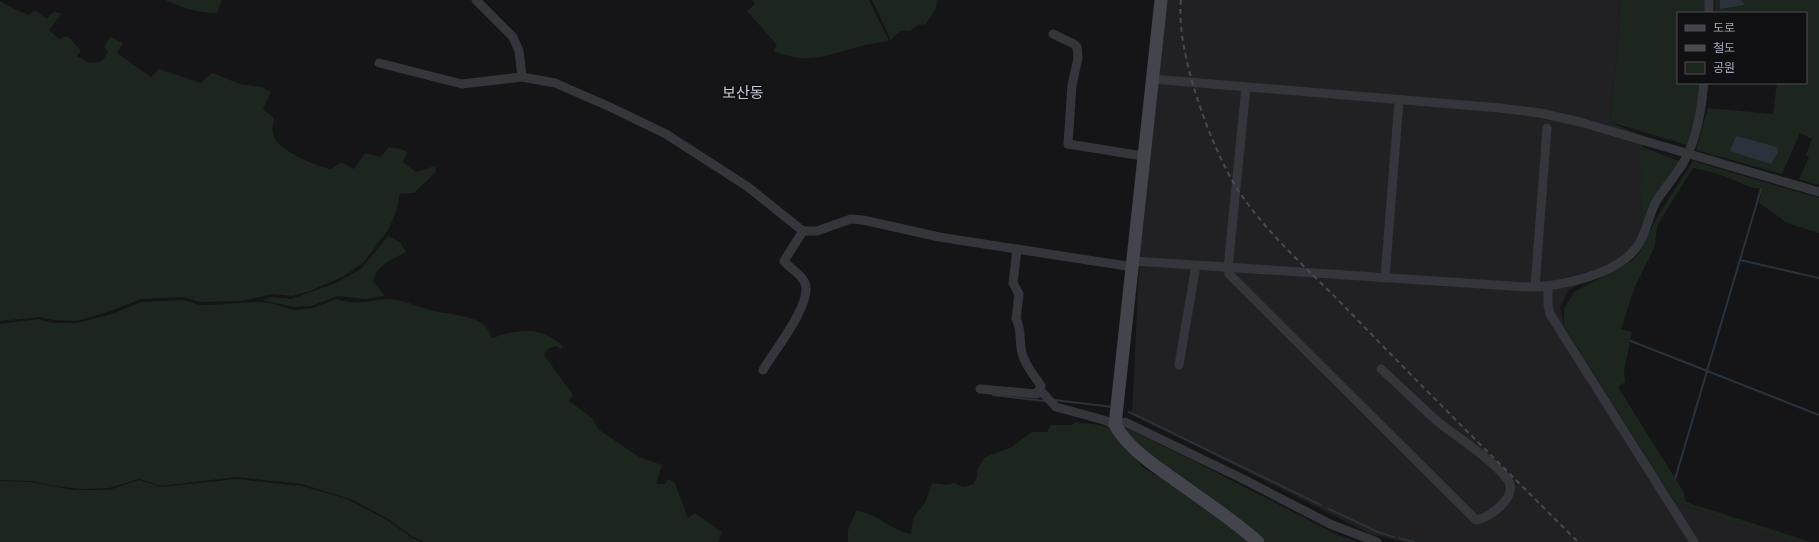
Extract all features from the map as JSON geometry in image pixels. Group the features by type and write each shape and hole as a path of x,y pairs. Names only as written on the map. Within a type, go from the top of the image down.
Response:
{"street":[{"path":"476,0 514,37 519,51 522,77"},
{"path":"1161,0 1143,156 1134,264 1115,425 1120,434 1139,454 1222,512 1258,542"},
{"path":"1709,0 1709,12"},
{"path":"1053,34 1074,44 1077,47 1078,58 1072,85 1068,144 1143,156"},
{"path":"379,63 462,84 522,77 555,83 666,134 738,180 803,231 817,231 841,222 857,220 939,237 1134,264 1196,265 1535,287 1565,283 1595,274 1609,268 1627,256 1639,243 1657,201 1682,165 1687,155 1699,119 1704,84"},
{"path":"1152,79 1540,113 1580,122 1687,155 1819,192"},
{"path":"1246,87 1228,268 1229,274 1476,520 1492,514 1506,499 1509,492 1508,481 1492,464 1437,420 1381,369"},
{"path":"1385,278 1399,100"},
{"path":"1535,287 1547,128"},
{"path":"763,370 796,317 805,298 807,290 802,278 784,261 803,231"},
{"path":"1017,249 1013,283 1019,294 1016,319 1018,323 1022,355 1046,397 1056,408 1104,420 1115,425 1125,422 1241,478 1330,524 1377,542"},
{"path":"1179,364 1196,265"},
{"path":"1548,286 1548,305 1550,314 1694,542"},
{"path":"980,389 1036,394 1046,397"}],"shaded area":[{"path":"1165,0 1620,0 1618,40 1610,122 1643,136 1641,240 1639,248 1569,290 1560,307 1564,326 1675,502 1791,542 1403,542 1370,534 1132,413 1140,250"},
{"path":"1720,0 1741,0 1745,5 1720,9"},
{"path":"1736,136 1777,147 1778,152 1771,164 1730,151"}],"green space":[{"path":"165,0 222,0 217,13 190,10"},
{"path":"752,0 869,0 889,41 866,45 816,58 797,58 786,55 773,51 777,45 747,11 755,4"},
{"path":"872,0 937,0 936,8 926,24 918,25 910,31 899,32 891,40"},
{"path":"1620,0 1706,0 1706,12 1677,12 1677,84 1701,84 1695,121 1687,145 1610,122 1618,40"},
{"path":"1715,0 1720,0 1720,9 1745,5 1741,0 1819,0 1819,185 1799,179 1809,157 1806,155 1812,139 1800,133 1782,174 1696,150 1708,108 1773,114 1777,84 1807,84 1807,12 1715,12"},
{"path":"0,1 29,15 35,10 47,19 54,11 61,14 49,30 59,39 68,36 81,51 77,56 90,63 102,61 108,52 104,47 110,37 123,43 117,53 151,77 159,69 201,83 212,73 240,84 262,87 271,92 263,109 274,118 273,131 275,139 285,149 309,162 331,169 341,162 354,169 365,153 381,157 389,147 401,149 407,152 403,162 416,172 435,166 436,172 414,193 400,194 396,212 388,230 364,262 344,276 310,291 292,296 273,294 241,301 200,302 184,297 141,299 111,311 77,321 53,320 39,317 0,321"},
{"path":"1642,147 1680,161 1641,240"},
{"path":"1693,161 1819,198 1819,233 1785,222 1759,203 1762,189 1753,188 1719,174 1693,168 1657,226 1655,246 1634,289 1621,329 1632,332 1624,371 1625,382 1618,387 1683,491 1686,502 1811,542 1791,542 1675,502 1564,326 1564,309 1574,292 1630,262 1639,254 1657,217"},
{"path":"388,236 400,242 406,252 390,260 378,270 375,275 373,281 385,296 365,299 338,296 311,306 294,307 262,300 272,297 291,299 336,283 362,268"},
{"path":"337,299 351,302 363,302 395,299 428,310 465,316 477,320 485,326 492,338 512,332 529,331 537,332 554,339 563,346 561,349 556,346 549,348 544,355 573,395 569,401 592,418 598,429 639,457 662,465 656,484 665,484 668,479 675,483 688,518 695,513 722,532 718,542 425,542 413,537 388,519 355,501 302,484 236,477 162,486 139,479 109,488 83,489 53,486 31,481 0,480 0,324 39,319 52,323 77,323 112,314 141,302 183,300 200,305 209,305 258,302 271,303 294,310 312,308"},
{"path":"1075,422 1100,425 1109,428 1144,468 1172,485 1251,542 848,542 848,530 856,511 863,512 897,529 911,534 913,518 925,503 932,483 947,485 954,483 963,487 973,484 977,477 977,470 985,457 1010,448 1032,432 1047,432 1051,425 1072,425"},
{"path":"1124,427 1338,535 1357,542 1266,542 1241,521 1138,446"},
{"path":"236,479 302,486 347,499 387,520 412,538 421,542 0,542 0,481 30,482 72,490 109,490 139,480 162,487"}],"waterway":[{"path":"1675,479 1761,189"},
{"path":"1740,260 1819,278"},
{"path":"1631,341 1819,415"},
{"path":"993,395 1045,401"},
{"path":"1054,400 1113,407"},
{"path":"1129,412 1321,505"},
{"path":"1329,509 1378,532 1394,537"},
{"path":"1399,538 1414,542"}],"railway":[{"path":"1181,0 1181,21 1184,45 1189,71 1197,98 1217,150 1238,190 1249,206 1275,237 1578,542"}],"district":[{"name":"보산동","path":"743,93"}]}
